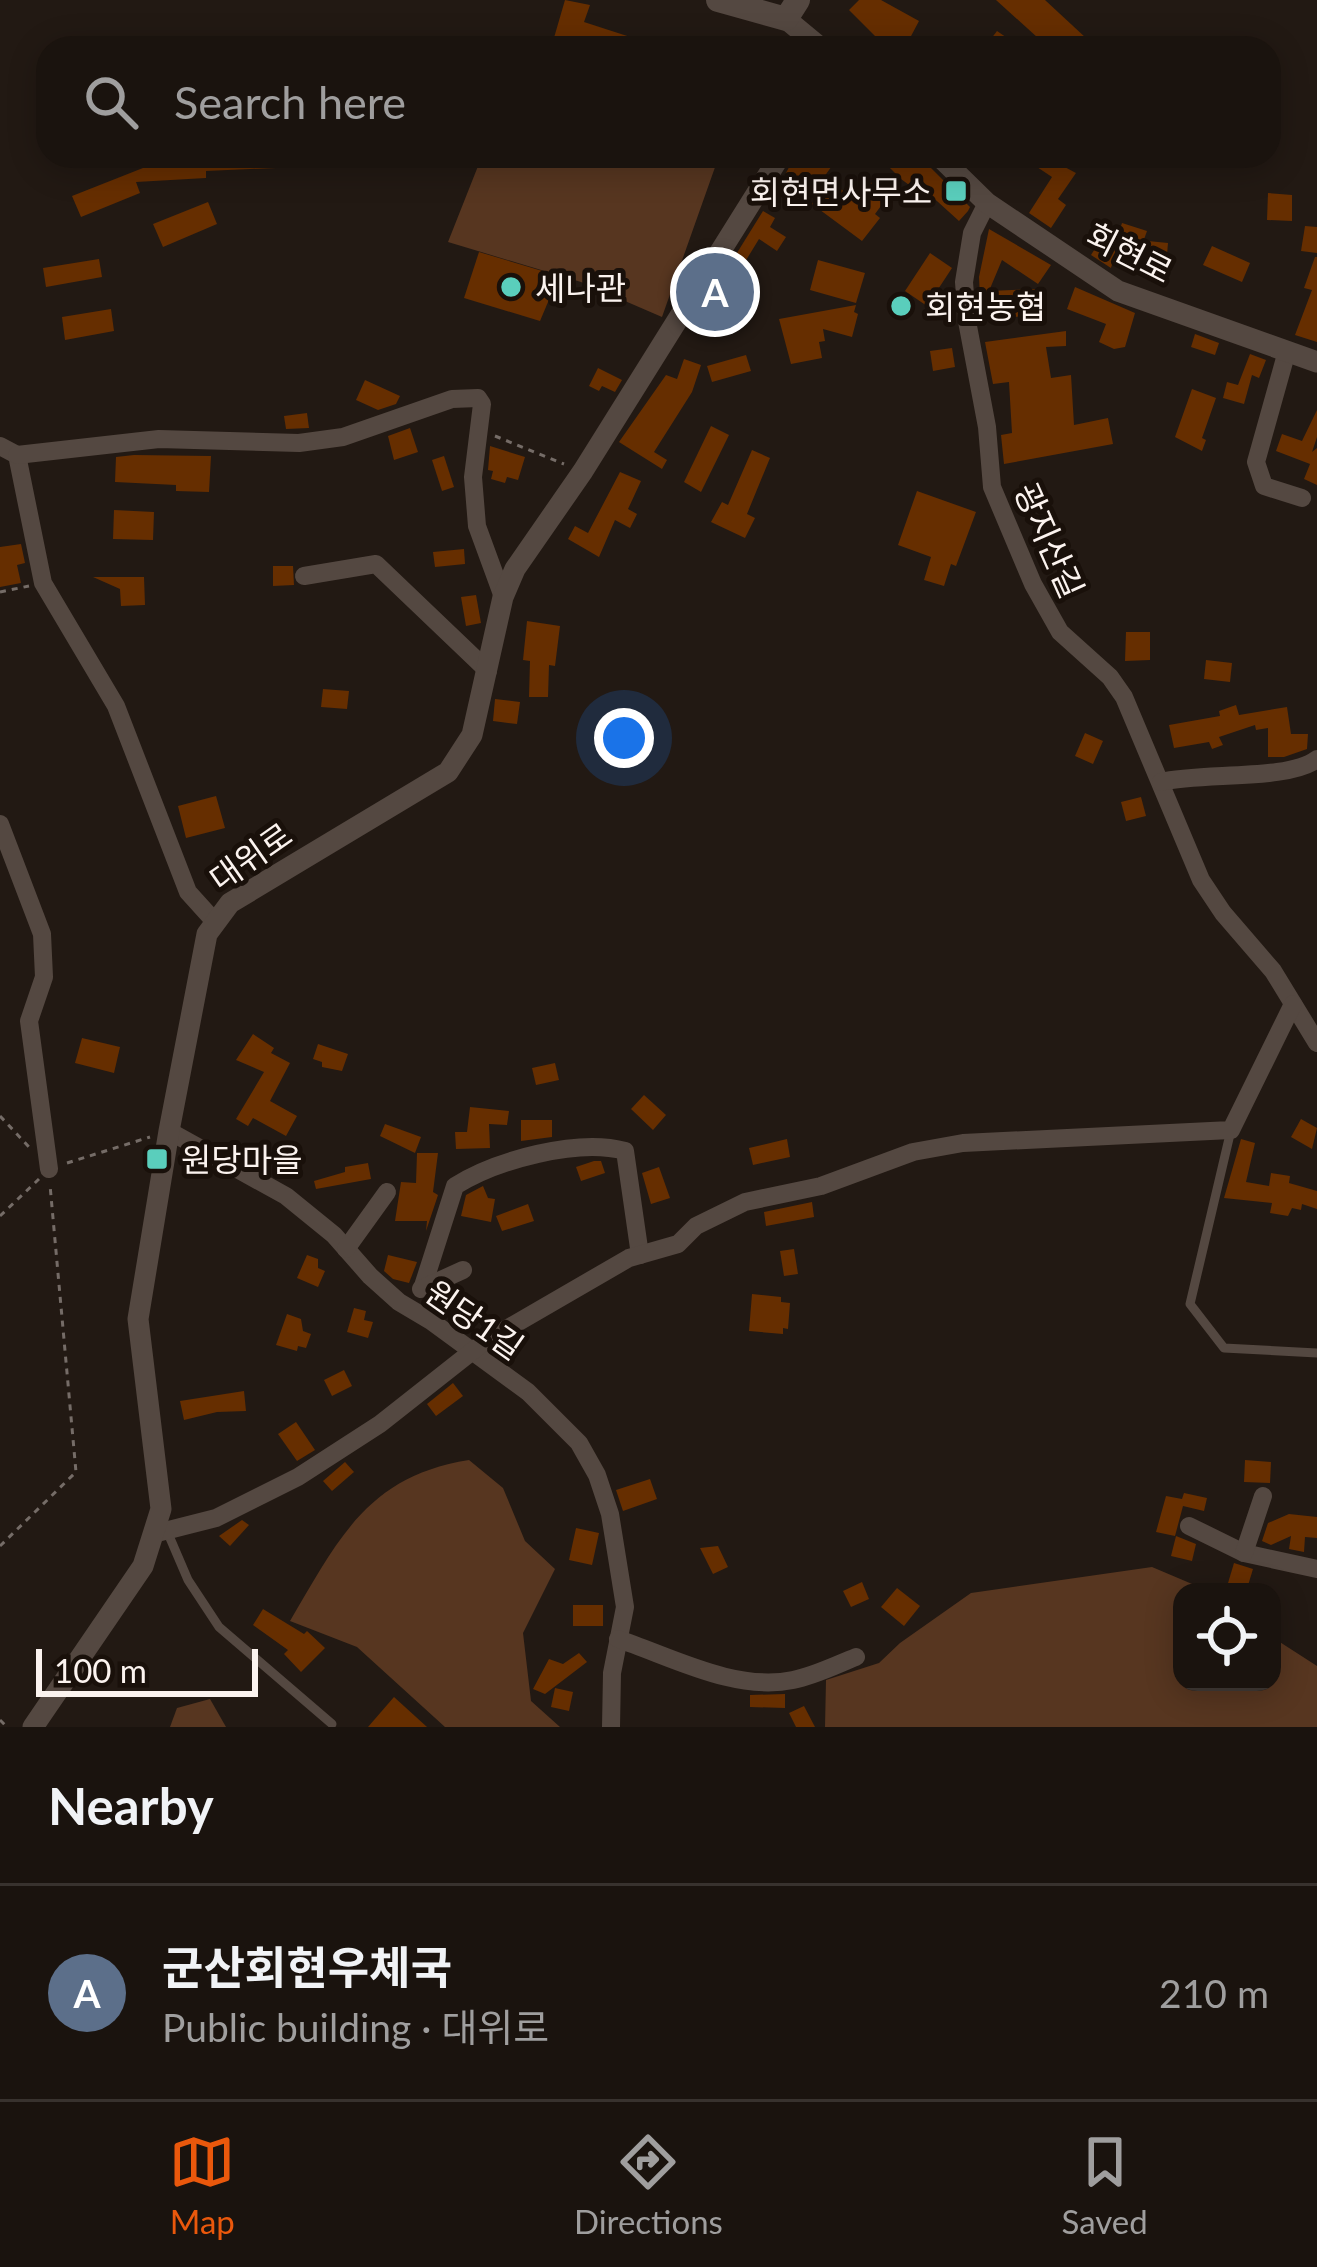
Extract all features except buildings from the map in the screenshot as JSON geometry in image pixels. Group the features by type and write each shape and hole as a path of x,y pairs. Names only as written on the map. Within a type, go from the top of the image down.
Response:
{"main road":[{"path":"718,0 780,8"}],"street":[{"path":"780,8 809,36"},
{"name":"대위로","path":"33,1727 143,1566 160,1533 138,1319 207,934 230,903 448,772 472,735 503,598 539,529 583,471 772,168"},
{"name":"회현로","path":"952,168 987,202 1118,291 1317,362"},
{"name":"광지산길","path":"987,202 972,233 964,282 992,487 1033,584 1060,632 1110,677 1124,697 1201,880 1222,913 1273,971 1317,1043"},
{"path":"1287,351 1256,463 1264,486 1302,498"},
{"path":"216,922 188,892 116,706 43,583 8,450 159,439 298,443 343,437 452,399 478,398 482,404 473,477 477,526 503,598"},
{"path":"304,576 376,564 488,671"},
{"path":"1161,782 1187,775 1293,770 1317,760"},
{"path":"0,824 41,934 44,977 29,1022 49,1169"},
{"path":"160,1533 216,1518 298,1477 380,1424 472,1352 640,1255 678,1244 696,1226 746,1202 820,1186 913,1152 963,1143 1231,1130 1293,1004"},
{"name":"원당1길","path":"169,1131 286,1196 370,1276 559,1420 579,1443 597,1475 610,1514 625,1607 612,1672 610,1727"},
{"path":"409,1308 423,1286 455,1186 478,1172 545,1153 607,1146 625,1151 640,1255"},
{"path":"346,1249 387,1192"},
{"path":"423,1286 463,1270"},
{"path":"1244,1552 1263,1496"},
{"path":"1189,1526 1244,1552 1317,1569"},
{"path":"618,1639 711,1673 745,1680 791,1681 856,1657"}],"lane":[{"path":"1231,1130 1190,1304 1224,1348 1317,1353"},
{"path":"160,1533 219,1627 332,1724"}],"path":[{"path":"478,429 583,471"},
{"path":"0,592 43,583"},
{"path":"0,1116 49,1169 76,1472 0,1546"},
{"path":"1,1212 49,1169 169,1131"},
{"path":"0,1720 7,1727"}],"shaded area":[{"path":"477,168 715,168 662,317 581,282 448,242"},
{"path":"469,1460 503,1488 525,1541 555,1569 523,1633 531,1701 560,1727 445,1727 357,1647 290,1621 341,1539 380,1497 434,1468"},
{"path":"1152,1567 1190,1583 1173,1583 1173,1691 1281,1691 1281,1643 1317,1666 1317,1727 825,1727 826,1680 879,1663 971,1593"},
{"path":"210,1699 226,1727 170,1727 177,1708"}],"place":[{"name":"회현면사무소","path":"956,191"},
{"name":"세나관","path":"511,287"},
{"name":"군산회현우체국","path":"715,292"},
{"name":"회현농협","path":"901,306"},
{"name":"원당마을","path":"157,1159"}]}
